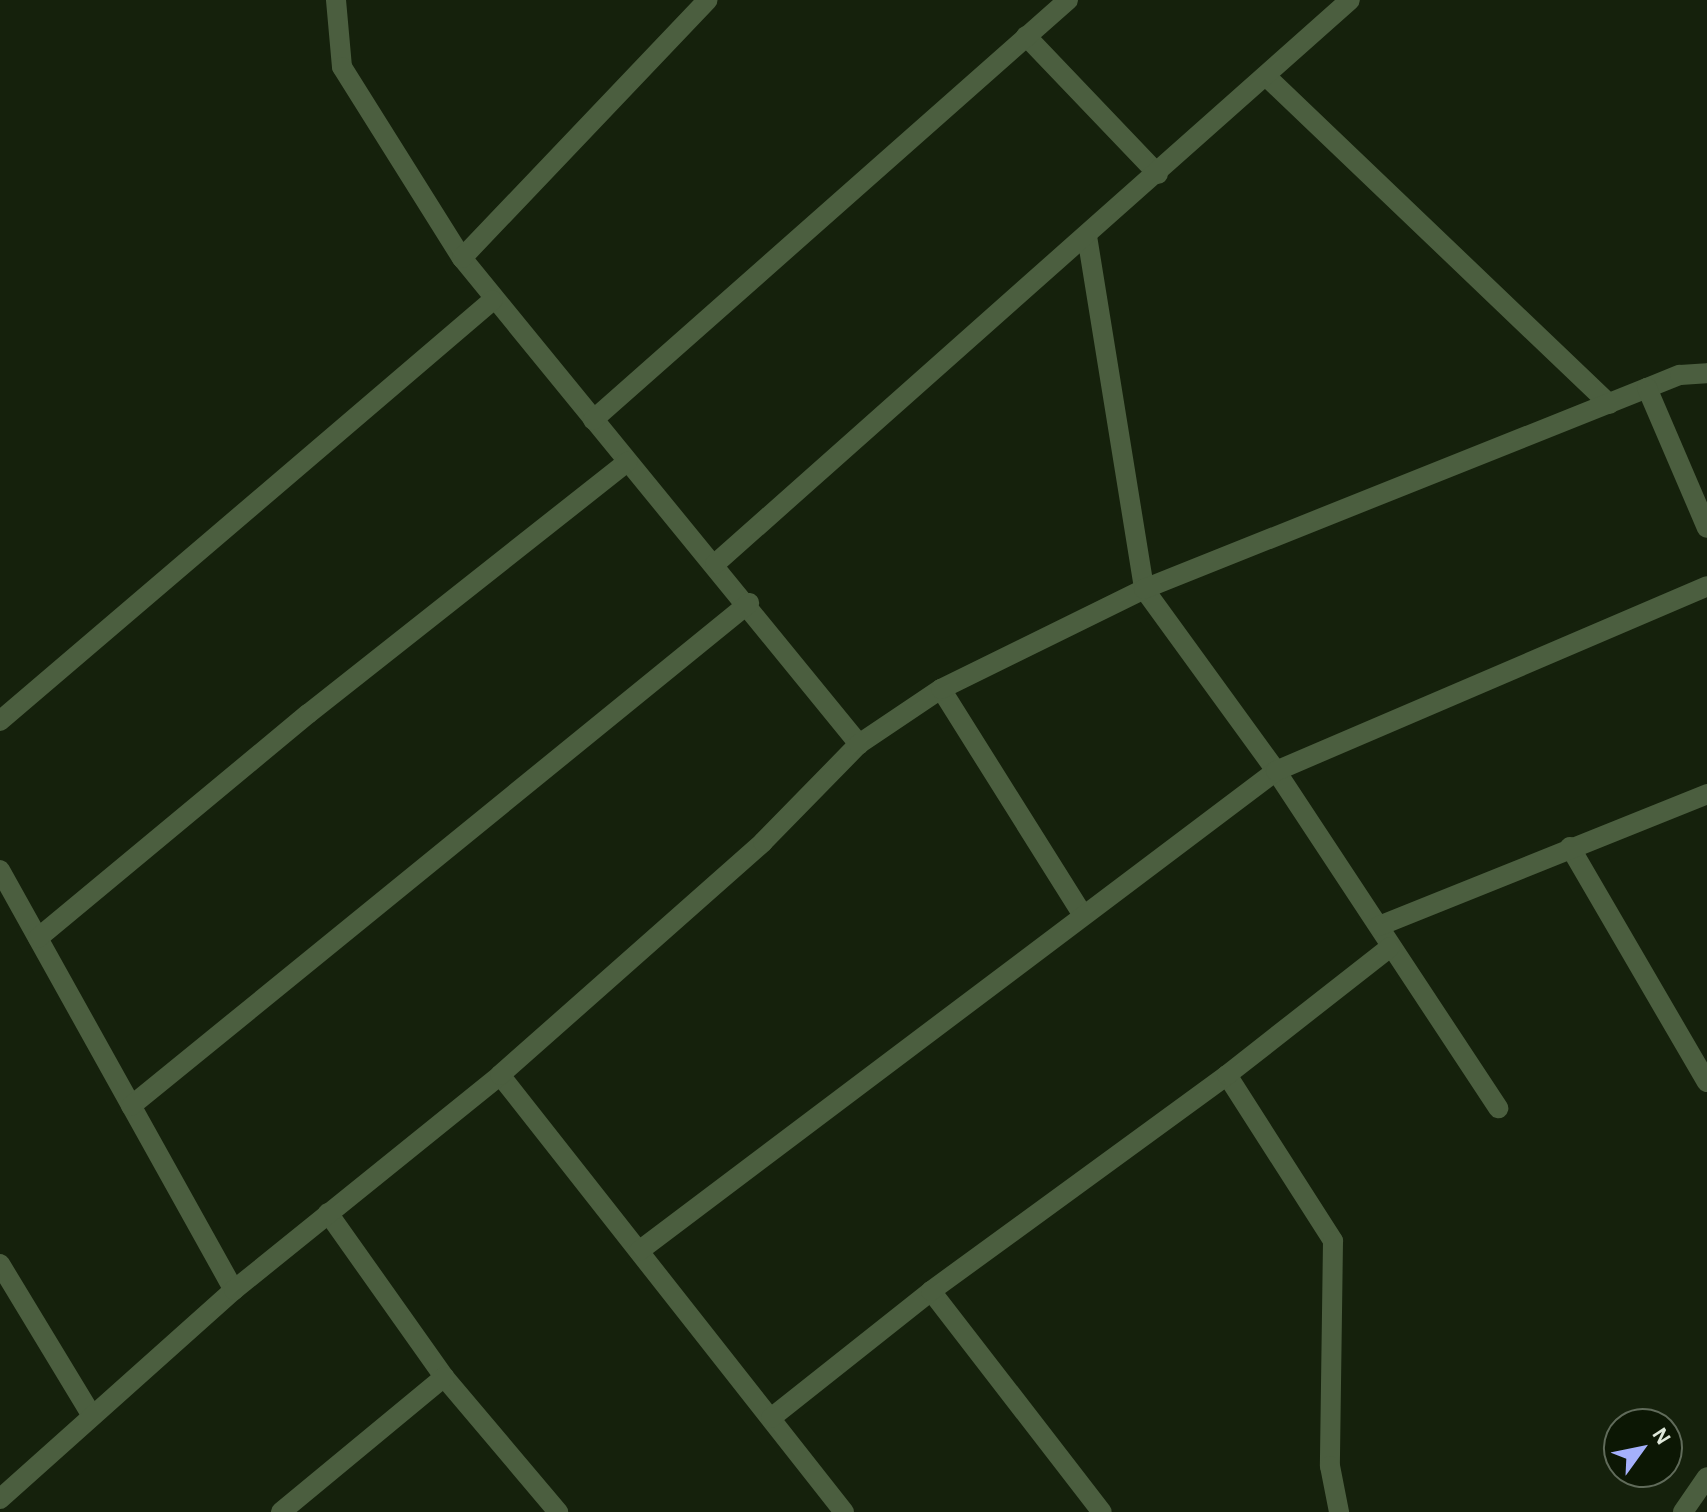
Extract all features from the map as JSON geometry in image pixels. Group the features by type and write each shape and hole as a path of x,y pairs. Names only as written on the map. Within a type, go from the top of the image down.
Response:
{"street":[{"path":"336,0 342,67 462,258 627,462 749,603 859,744"},
{"path":"462,258 708,0"},
{"path":"593,420 1068,0"},
{"path":"715,564 1268,78 1350,0"},
{"path":"1026,36 1158,174"},
{"path":"1268,78 1609,404"},
{"path":"1087,236 1144,589 1276,771 1498,1108"},
{"path":"0,721 493,300"},
{"path":"0,1499 234,1290 500,1075 763,842 859,744 941,689 1144,589 1680,375 1707,373"},
{"path":"1647,388 1707,528"},
{"path":"38,938 308,714 627,462"},
{"path":"639,1251 1276,771 1707,586"},
{"path":"131,1106 749,603"},
{"path":"941,689 1083,915"},
{"path":"1379,926 1707,794"},
{"path":"1570,847 1707,1082"},
{"path":"0,870 234,1290"},
{"path":"771,1418 931,1291 1227,1075 1390,947"},
{"path":"500,1075 844,1512"},
{"path":"1227,1075 1333,1241 1330,1466 1339,1512"},
{"path":"328,1213 444,1377 558,1512"},
{"path":"0,1264 92,1416"},
{"path":"931,1291 1102,1512"},
{"path":"281,1512 444,1377"},
{"path":"1683,1512 1707,1477"}]}
